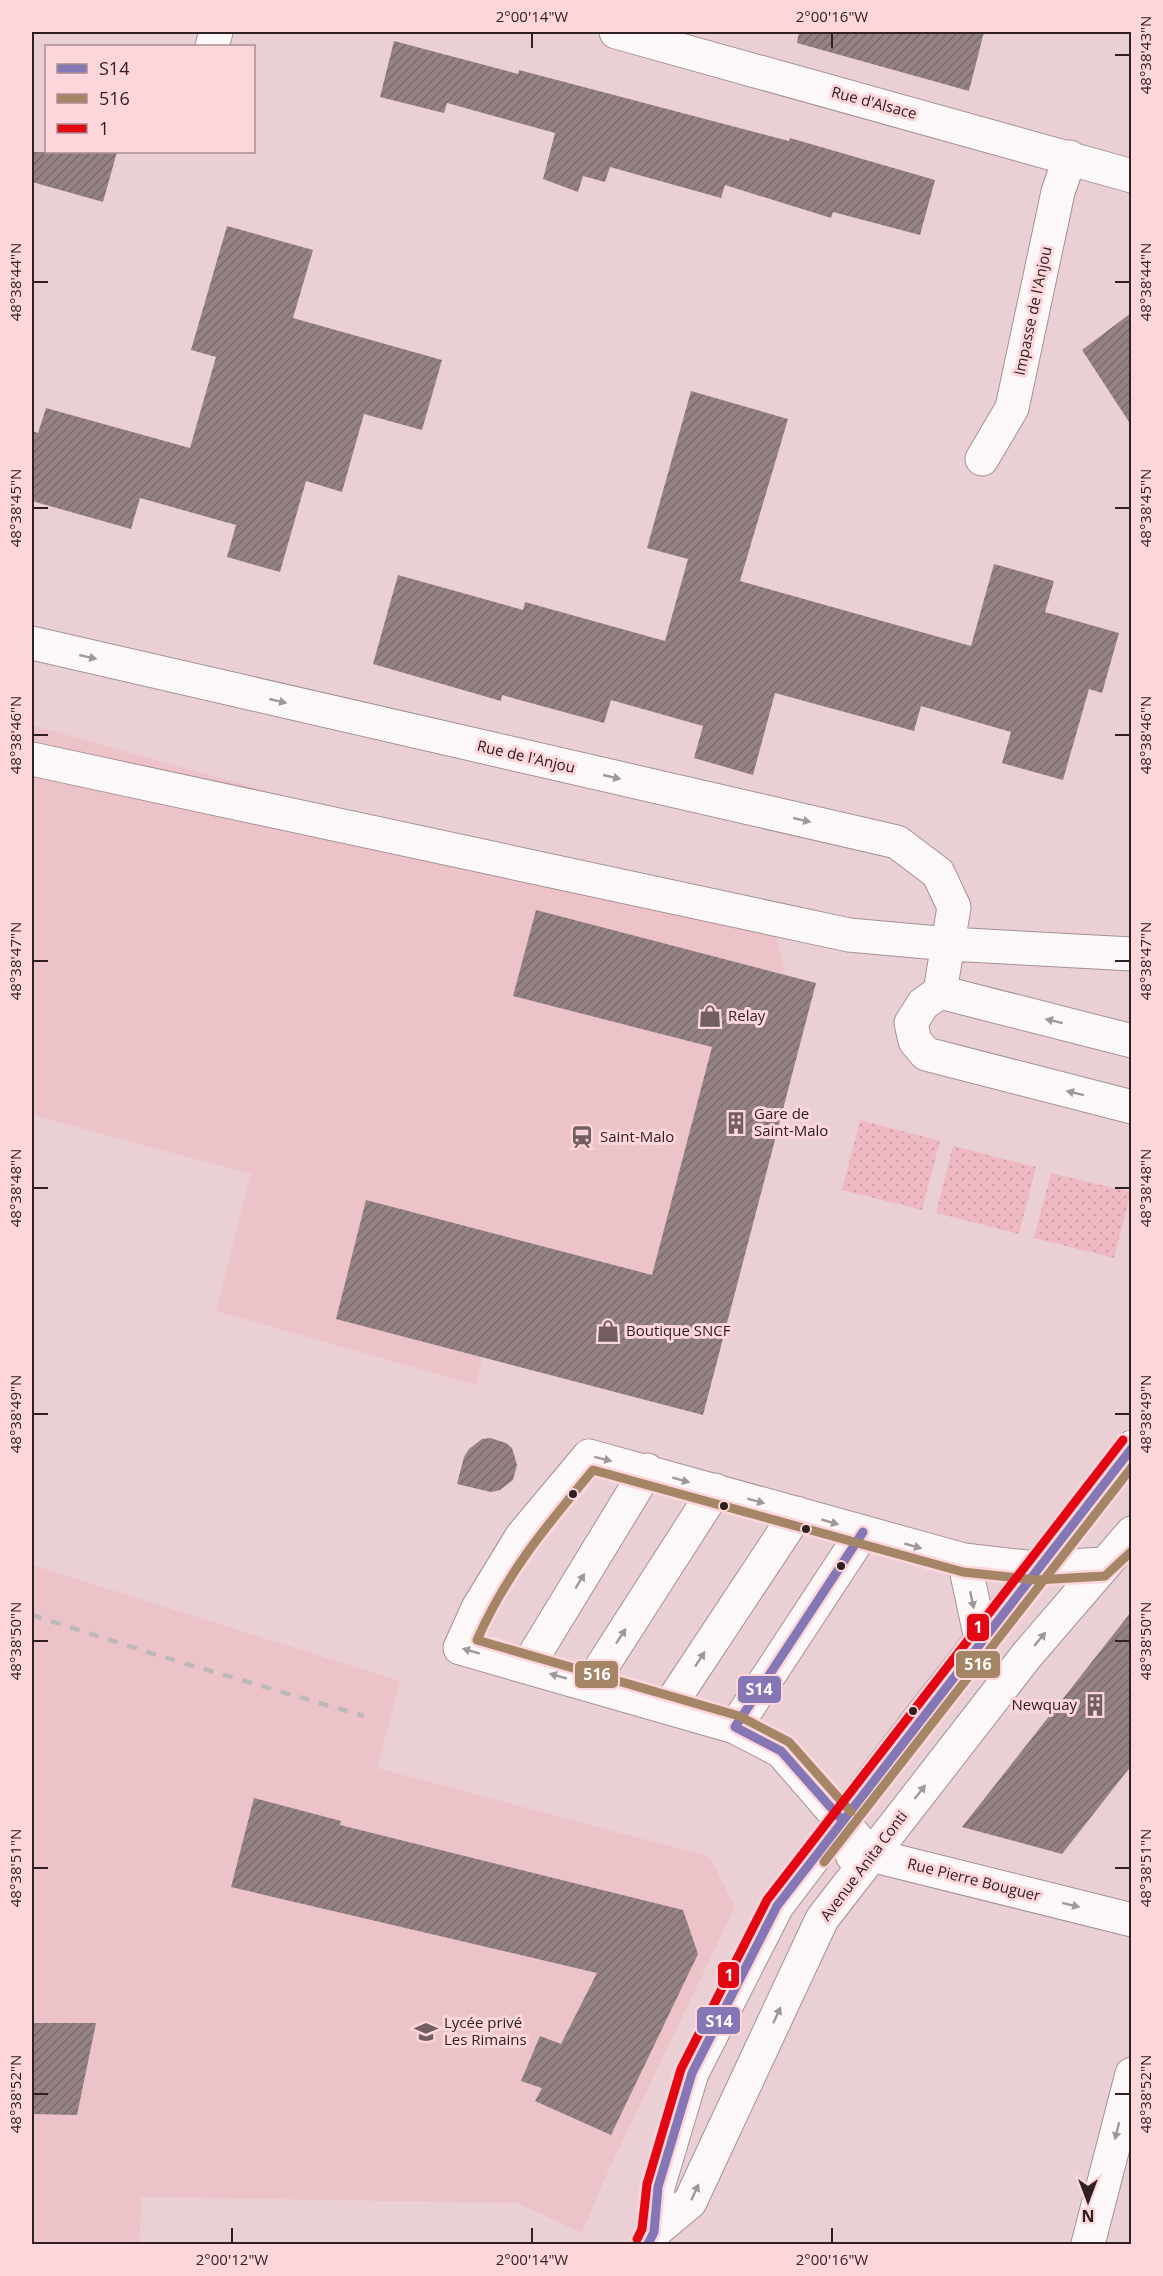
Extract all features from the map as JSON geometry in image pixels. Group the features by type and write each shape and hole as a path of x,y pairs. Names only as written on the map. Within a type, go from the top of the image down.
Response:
{"street":[{"name":"Rue d'Alsace","path":"616,32 1070,157 1131,176"},
{"name":"Impasse de l'Anjou","path":"982,459 1012,408 1058,192 1070,157"},
{"name":"Rue de l'Anjou","path":"32,643 897,842 938,873 954,907 940,992"},
{"path":"32,759 849,935 949,944 1131,954"},
{"path":"1131,1041 940,992 923,1004 911,1023 915,1041 926,1054 1131,1107"},
{"path":"871,1855 781,1751 735,1726 460,1648 478,1608 517,1545 589,1456 647,1470 964,1560 1036,1568 1103,1564"},
{"name":"Avenue Anita Conti","path":"651,2238 658,2187 693,2073 777,1906 1036,1568 1129,1458"},
{"path":"527,1667 647,1470"},
{"path":"590,1685 715,1490"},
{"path":"668,1708 797,1513"},
{"path":"735,1726 863,1532"},
{"name":"Avenue Anita Conti","path":"651,2238 690,2202 822,1919 1027,1655 1131,1533"},
{"path":"964,1560 981,1639"},
{"name":"Rue Pierre Bouguer","path":"815,1855 871,1855 1131,1920"},
{"path":"1088,2244 1131,2074"}],"shaded area":[{"path":"32,725 776,934 789,991 682,1399 484,1348 476,1385 216,1311 251,1174 32,1115"},
{"path":"860,1120 940,1141 922,1210 842,1190"},
{"path":"953,1146 1036,1167 1019,1234 936,1213"},
{"path":"1051,1173 1131,1192 1114,1258 1034,1238"},
{"name":"Lycée privé Les Rimains","path":"32,1565 400,1681 377,1768 710,1857 735,1907 603,2182 582,2233 517,2203 142,2197 139,2244 32,2244"}],"building":[{"path":"799,32 984,32 969,91 797,43"},
{"path":"394,41 518,74 519,70 789,141 790,138 935,180 920,235 833,212 831,218 725,185 721,198 610,167 605,182 583,176 578,192 543,179 555,133 447,103 444,113 380,97"},
{"path":"32,152 117,153 103,202 32,182"},
{"path":"227,226 313,250 293,318 442,360 422,430 364,414 342,492 306,481 280,572 227,557 236,525 140,498 131,529 32,501 32,431 38,433 46,408 190,448 216,357 191,350"},
{"path":"1131,313 1131,425 1082,350"},
{"path":"691,391 788,419 740,581 971,646 994,564 1054,581 1045,612 1119,633 1102,693 1089,689 1063,780 1002,763 1011,732 921,706 914,731 775,693 753,775 694,758 703,726 611,700 604,723 502,695 501,701 373,664 398,575 523,610 525,602 665,641 688,559 647,548"},
{"name":"Gare de Saint-Malo","path":"536,910 816,983 703,1415 336,1319 366,1200 652,1275 712,1047 513,996"},
{"path":"490,1438 506,1443 512,1448 517,1465 513,1480 500,1490 491,1492 457,1484 464,1457 469,1449 482,1439"},
{"name":"Newquay","path":"1131,1612 1131,1766 1062,1854 962,1827"},
{"path":"254,1798 341,1821 340,1825 683,1910 698,1954 611,2135 535,2101 542,2088 521,2081 540,2036 561,2044 597,1973 231,1887"},
{"path":"32,2023 96,2023 77,2115 32,2114"}],"railway":[{"path":"32,1615 163,1657 364,1716"}],"transit line":[{"name":"1","path":"637,2239 642,2229 647,2184 681,2069 767,1900 1123,1440"},
{"name":"S14","path":"648,2244 654,2232 658,2187 692,2073 777,1906 1132,1448"},
{"name":"516","path":"824,1862 1132,1467"},
{"name":"516","path":"851,1812 789,1742 739,1716 477,1640 488,1616 514,1572 593,1470 963,1572 1036,1580 1105,1576 1132,1551"},
{"name":"S14","path":"842,1820 781,1751 735,1727 863,1532"}],"place":[{"name":"Relay","path":"710,1016"},
{"name":"Gare de Saint-Malo","path":"736,1123"},
{"name":"Saint-Malo","path":"582,1137"},
{"name":"Boutique SNCF","path":"608,1331"},
{"name":"Newquay","path":"1095,1705"},
{"name":"Lycée privé Les Rimains","path":"426,2032"}]}
